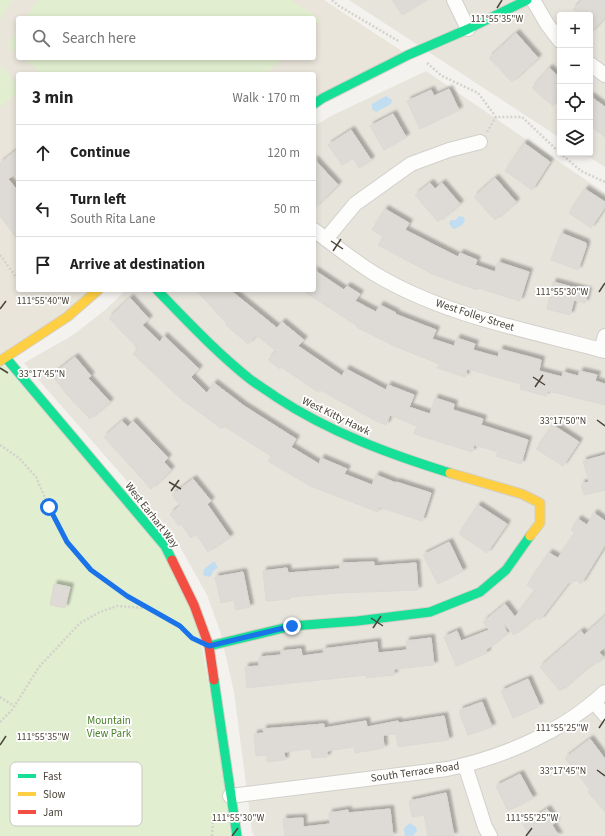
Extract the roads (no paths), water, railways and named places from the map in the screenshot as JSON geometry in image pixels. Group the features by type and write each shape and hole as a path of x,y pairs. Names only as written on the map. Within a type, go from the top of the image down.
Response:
{"street":[{"path":"454,0 468,29"},
{"path":"316,103 408,56 527,0"},
{"path":"533,0 547,24 557,37"},
{"path":"593,66 605,74"},
{"path":"326,239 355,204 411,164 449,150 480,142"},
{"name":"West Folley Street","path":"316,232 376,275 414,294 451,309 546,336 603,350"},
{"path":"3,359 67,317 96,292"},
{"name":"West Kitty Hawk","path":"159,292 206,342 252,381 296,410 344,435 418,464 522,494 540,503 540,523 506,570 480,592 430,612 357,621 292,626 209,646"},
{"path":"603,350 605,336"},
{"name":"West Earhart Way","path":"3,359 164,546 194,605 209,646 236,836"},
{"name":"South Terrace Road","path":"230,796 447,769 465,765 520,746 560,725 594,702 605,692"},
{"path":"594,702 605,715"},
{"path":"465,765 485,827 490,836"}],"water":[{"path":"386,96 392,100 391,104 376,112 372,109 372,104"},
{"path":"459,216 464,217 465,219 463,224 455,229 452,228 449,223 451,220 456,220"},
{"path":"215,562 218,568 214,570 210,577 203,575 204,569"},
{"path":"410,823 416,827 417,831 413,836 405,836 404,828"}],"park label":[{"name":"Mountain View Park","path":"109,726"}]}
